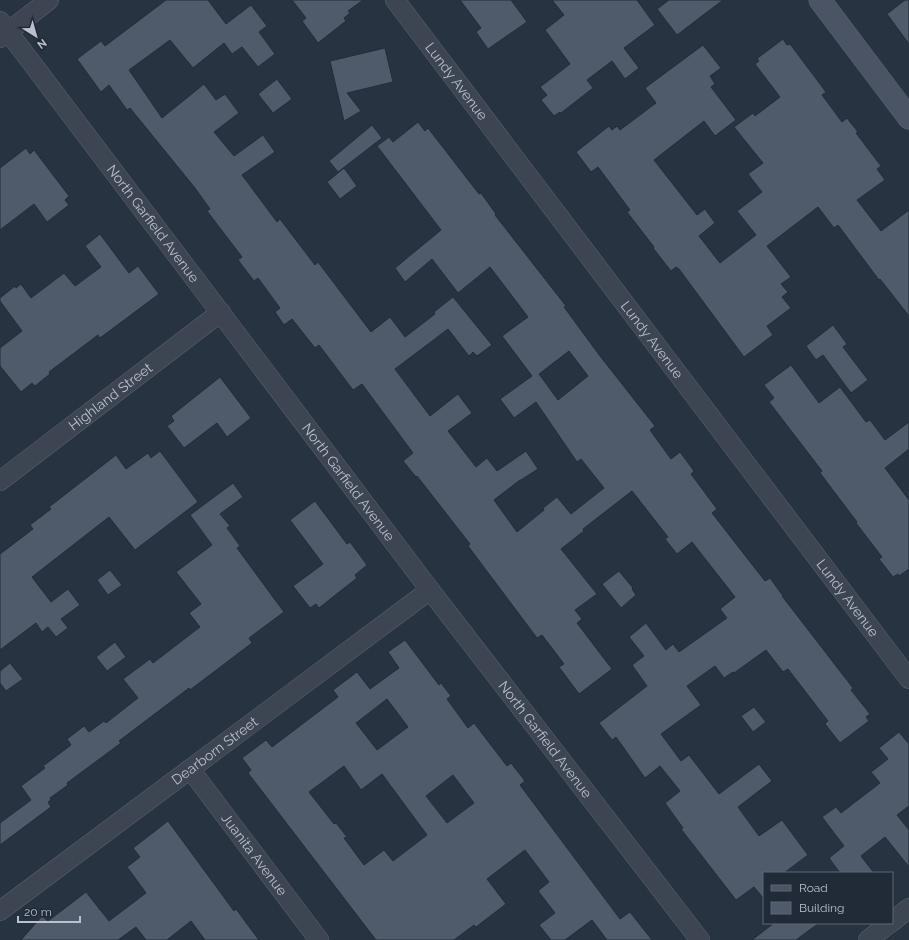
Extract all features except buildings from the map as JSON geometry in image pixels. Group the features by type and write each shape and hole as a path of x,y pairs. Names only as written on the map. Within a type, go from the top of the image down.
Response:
{"street":[{"path":"3,30 49,0"},
{"name":"Lundy Avenue","path":"395,0 909,679"},
{"path":"820,0 909,118"},
{"name":"North Garfield Avenue","path":"3,30 221,312 430,590 700,940"},
{"name":"Highland Street","path":"0,481 221,312"},
{"name":"Dearborn Street","path":"0,911 430,590"},
{"name":"Juanita Avenue","path":"190,769 319,940"},
{"path":"893,920 909,908"},
{"path":"868,940 888,924"}]}
